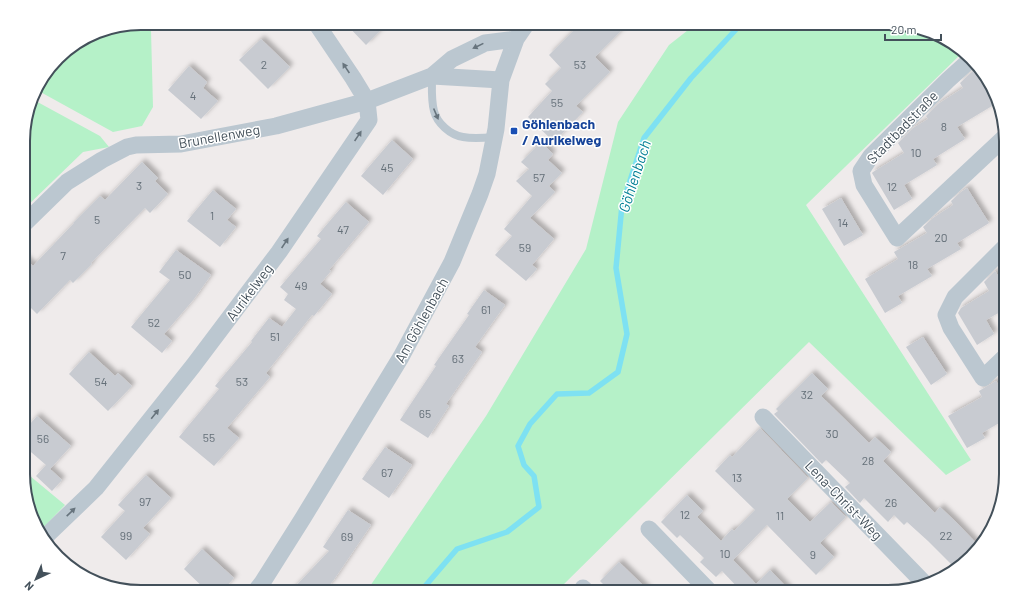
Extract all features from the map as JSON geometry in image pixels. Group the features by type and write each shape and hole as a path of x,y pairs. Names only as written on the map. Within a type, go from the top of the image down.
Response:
{"street":[{"name":"Aurikelweg","path":"48,534 96,488 193,366 279,252 369,120 367,101 321,30"},
{"name":"Am Göhlenbach","path":"260,585 401,357 452,262 487,174 494,137 501,80 516,39 522,30"},
{"name":"Brunellenweg","path":"30,218 68,182 102,160 127,147 136,145 181,144 276,126 367,101 432,76 452,59 485,43 516,39"},
{"name":"Stadtbadstraße","path":"966,63 942,85 871,156 861,171 864,185 897,238 999,143"},
{"name":"Brunellenweg","path":"432,76 501,80"},
{"path":"999,253 955,298 946,315 951,328 983,378 999,363"},
{"name":"Lena-Christ-Weg","path":"763,417 921,580"},
{"path":"649,529 703,585"}],"lane":[{"path":"432,76 434,112 440,124 451,132 462,137 494,137"}],"green space":[{"path":"151,30 153,107 142,126 113,132 41,92 53,73 73,53 85,45 99,38 119,32"},
{"path":"688,30 888,30 902,31 930,38 944,45 959,56 806,205 971,460 946,475 809,342 563,585 371,585 486,416 586,249 618,122 669,45"},
{"path":"37,102 100,136 109,147 83,152 30,203 30,141 32,119"},
{"path":"30,476 65,505 44,527 34,503"}],"building":[{"path":"352,30 381,30 366,45"},
{"path":"574,30 592,30 594,32 596,30 622,30 595,57 610,72 576,106 583,112 554,142 528,117 552,91 545,84 561,68 549,55"},
{"path":"261,39 290,67 268,89 239,60"},
{"path":"189,66 207,82 203,88 218,101 201,119 168,90"},
{"path":"973,70 984,86 993,105 957,127 965,139 933,159 937,165 904,185 912,199 894,210 872,173 904,153 898,143 913,128 928,119 926,116 938,104 963,88 960,83"},
{"path":"392,140 413,159 383,195 361,176"},
{"path":"541,142 553,154 548,160 562,173 549,186 555,192 530,218 554,239 532,265 537,269 526,281 495,255 512,236 504,229 532,196 516,181 529,169 521,162"},
{"path":"142,162 158,178 155,181 168,194 150,213 145,208 73,283 70,280 37,314 30,307 30,263 33,266 100,196 105,200"},
{"path":"967,188 989,223 957,243 961,249 927,269 932,276 898,296 902,303 885,313 865,279 898,259 894,252 927,233 923,227 933,218 953,205 951,201"},
{"path":"213,190 236,209 227,220 236,227 220,247 187,221"},
{"path":"841,198 863,235 844,246 822,209"},
{"path":"346,202 369,222 329,270 331,271 320,284 332,294 314,316 312,315 266,373 270,377 227,428 239,438 214,466 179,437 219,389 215,386 252,342 251,341 269,318 282,327 296,309 284,300 288,294 280,287 321,239 317,236"},
{"path":"176,250 211,275 194,299 164,334 172,341 162,353 131,327 170,280 159,272"},
{"path":"995,271 999,277 999,313 986,320 994,334 977,345 958,313 961,308 989,291 984,282"},
{"path":"484,290 505,305 475,347 482,352 446,404 449,406 428,438 400,420 436,366 434,365 469,315 467,314"},
{"path":"923,337 947,374 931,385 906,347"},
{"path":"89,352 115,376 118,373 132,386 108,411 69,374"},
{"path":"812,373 828,389 821,396 869,443 875,437 891,452 883,461 935,513 940,507 976,542 952,565 907,522 904,525 894,515 888,522 864,498 860,503 845,487 850,483 826,460 822,464 774,414 778,411 776,409"},
{"path":"996,381 999,386 999,423 982,433 985,438 967,448 948,416 982,397 979,391"},
{"path":"37,416 71,446 50,469 62,480 52,491 36,476 46,465 30,451 30,424"},
{"path":"760,428 808,478 787,499 810,522 831,502 846,517 820,543 834,557 816,575 767,525 733,560 756,584 770,570 784,585 735,585 722,571 716,577 700,562 704,558 680,535 677,538 661,522 687,495 703,511 697,517 721,541 732,529 734,531 755,510 715,471 730,455 732,457"},
{"path":"385,447 412,465 389,498 362,479"},
{"path":"146,475 171,498 143,528 150,534 126,560 101,537 125,511 118,505"},
{"path":"348,510 371,525 329,585 297,585 329,551 323,547"},
{"path":"202,549 234,578 228,585 201,585 184,569"},
{"path":"619,562 643,585 604,585 600,581"}],"waterway":[{"name":"Göhlenbach","path":"426,585 457,549 507,532 539,507 534,476 524,465 518,446 530,424 557,394 589,393 618,372 627,334 616,268 622,205 644,138 691,78 736,30"}],"place":[{"name":"Göhlenbach / Aurikelweg","path":"514,131"}]}
